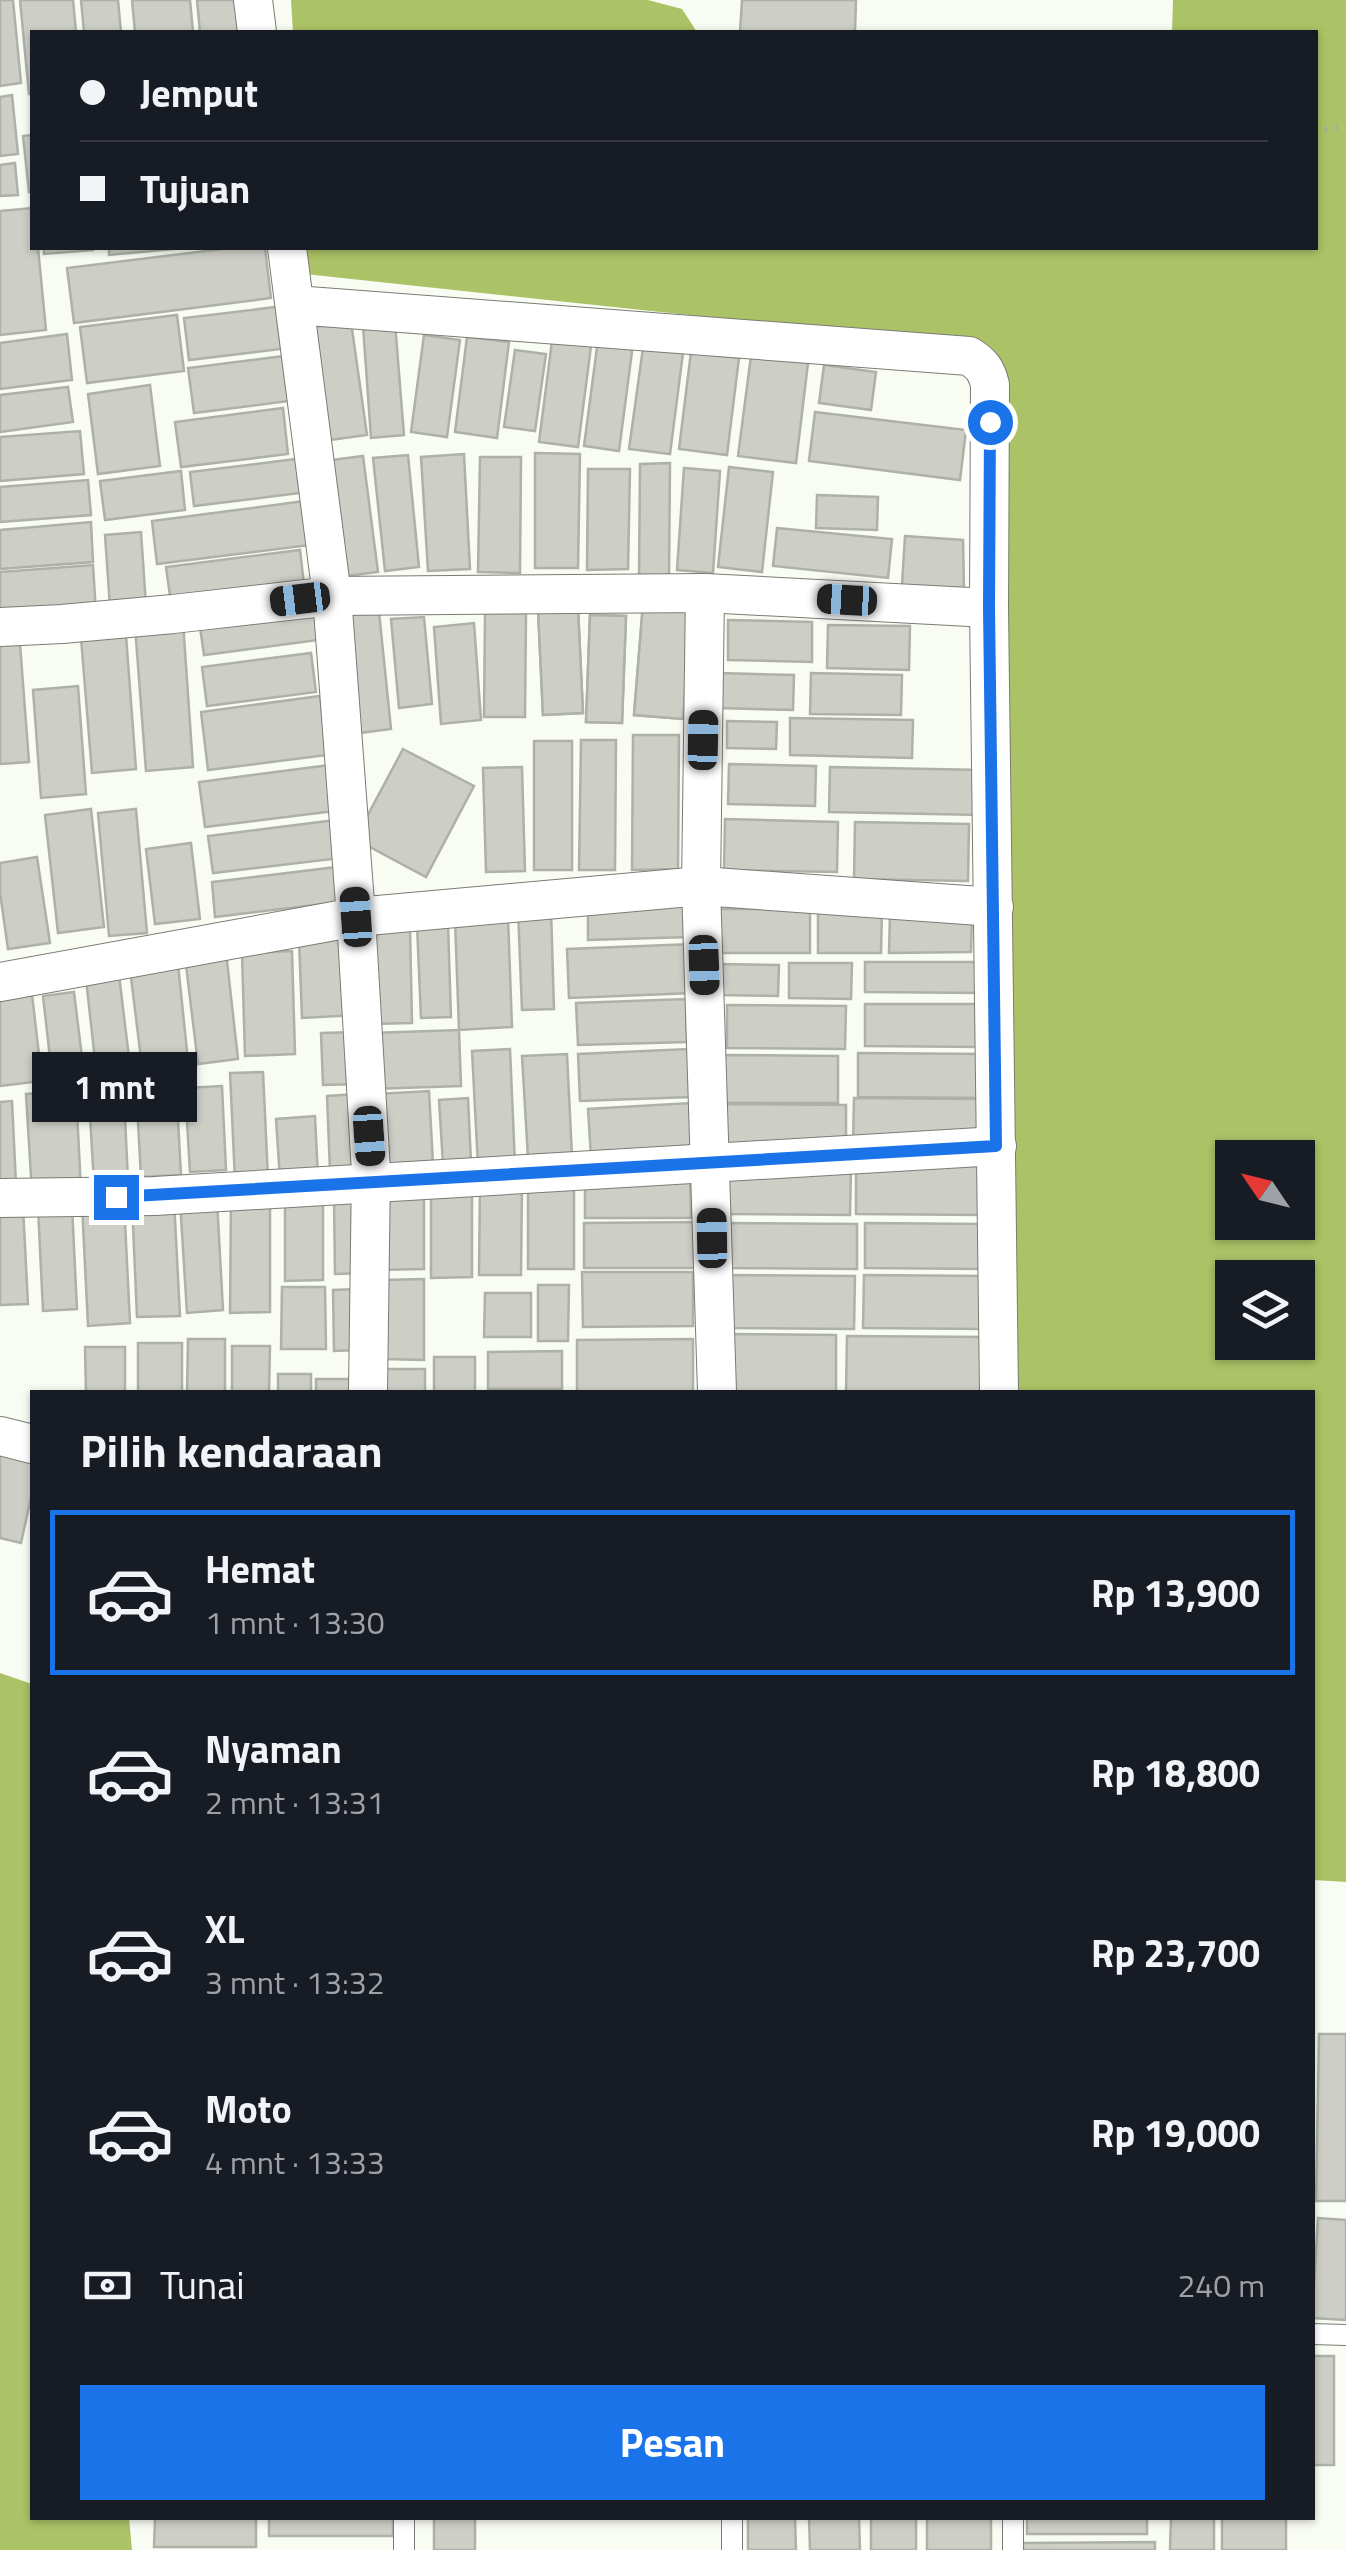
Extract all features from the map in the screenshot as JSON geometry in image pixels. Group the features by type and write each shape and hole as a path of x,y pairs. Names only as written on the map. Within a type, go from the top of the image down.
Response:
{"street":[{"path":"253,0 257,30"},
{"path":"287,250 332,596 356,917 371,1183 368,1390"},
{"path":"294,304 969,356 987,372 999,1390"},
{"path":"0,626 154,616 332,596 705,593 989,608"},
{"path":"705,593 702,886 718,1390"},
{"path":"0,982 356,917 702,886 994,907"},
{"path":"0,1198 155,1196 996,1146"},
{"path":"0,1436 30,1444"}],"lane":[{"path":"1315,2334 1346,2334"},
{"path":"404,2520 404,2550"},
{"path":"732,2520 732,2550"},
{"path":"1013,2520 1013,2550"}],"path":[{"path":"1318,132 1346,125"}],"shaded area":[{"path":"291,0 648,0 682,9 696,30 293,30"},
{"path":"1173,0 1346,0 1346,1882 1315,1880 1315,1390 1013,1390 978,346 305,274 304,250 1318,250 1318,30 1172,30"},
{"path":"0,1673 30,1683 30,2520 129,2520 132,2550 0,2550"}],"building":[{"path":"0,0 13,0 21,83 0,86"},
{"path":"20,0 73,0 76,30 30,30 29,94"},
{"path":"81,0 118,0 121,30 84,30"},
{"path":"132,0 190,0 193,30 135,30"},
{"path":"197,0 240,0 243,30 200,30"},
{"path":"742,0 856,0 855,30 740,30"},
{"path":"12,95 18,154 0,156 0,97"},
{"path":"30,135 29,192 23,136"},
{"path":"15,163 18,195 0,196 0,165"},
{"path":"30,208 30,250 38,250 46,330 0,335 0,211"},
{"path":"44,250 93,250 44,254"},
{"path":"109,250 163,250 109,255"},
{"path":"214,250 265,250 271,298 74,323 67,268"},
{"path":"276,307 281,349 189,360 184,318"},
{"path":"177,315 184,371 87,383 80,327"},
{"path":"351,322 367,435 322,441 307,328"},
{"path":"395,323 404,435 371,438 363,326"},
{"path":"67,334 72,380 0,389 0,343"},
{"path":"424,335 460,340 447,437 411,432"},
{"path":"467,337 509,342 497,438 455,432"},
{"path":"598,340 633,344 619,451 584,446"},
{"path":"552,341 591,346 578,447 539,442"},
{"path":"643,348 683,353 670,454 629,449"},
{"path":"515,350 546,354 535,431 504,427"},
{"path":"691,352 739,358 727,455 679,449"},
{"path":"284,356 289,401 194,413 188,368"},
{"path":"751,356 808,363 796,463 738,456"},
{"path":"824,365 876,372 871,410 819,403"},
{"path":"150,385 160,466 98,474 88,394"},
{"path":"68,387 73,422 0,432 0,395"},
{"path":"283,408 288,454 181,467 175,422"},
{"path":"815,412 966,430 960,480 809,461"},
{"path":"80,431 84,474 0,481 0,437"},
{"path":"535,453 580,454 578,568 535,568"},
{"path":"464,454 470,569 428,571 421,457"},
{"path":"408,455 419,567 385,571 373,458"},
{"path":"363,456 378,572 339,577 324,461"},
{"path":"480,457 521,457 520,573 478,572"},
{"path":"296,459 300,493 194,506 190,472"},
{"path":"670,463 669,579 639,579 640,464"},
{"path":"729,467 773,472 762,572 718,567"},
{"path":"684,468 720,471 713,573 677,570"},
{"path":"588,469 630,469 628,569 587,570"},
{"path":"181,471 185,510 105,520 100,481"},
{"path":"88,480 91,515 0,522 0,487"},
{"path":"817,495 878,497 877,530 816,528"},
{"path":"305,501 310,545 157,564 152,521"},
{"path":"91,522 93,562 0,569 0,530"},
{"path":"777,528 892,539 888,578 773,566"},
{"path":"141,532 146,605 110,607 105,535"},
{"path":"905,536 963,540 964,590 902,585"},
{"path":"300,550 305,593 172,610 166,567"},
{"path":"93,565 96,613 0,620 0,572"},
{"path":"314,599 318,640 204,655 198,613"},
{"path":"643,604 691,607 683,719 634,715"},
{"path":"643,604 691,607 683,719 634,715"},
{"path":"578,608 583,713 543,715 538,609"},
{"path":"578,608 583,713 543,715 538,609"},
{"path":"379,612 391,729 352,734 339,616"},
{"path":"485,613 526,613 525,717 484,717"},
{"path":"590,615 626,616 622,723 586,722"},
{"path":"590,615 626,616 622,723 586,722"},
{"path":"424,617 432,704 399,708 391,619"},
{"path":"728,620 812,622 812,662 728,660"},
{"path":"183,622 193,767 146,771 135,626"},
{"path":"474,623 481,720 441,724 434,627"},
{"path":"828,625 910,626 909,670 827,668"},
{"path":"19,631 29,762 0,764 0,632"},
{"path":"126,635 136,769 92,773 81,638"},
{"path":"311,653 316,692 207,706 202,667"},
{"path":"719,673 794,675 793,710 718,708"},
{"path":"811,673 902,675 901,715 810,714"},
{"path":"78,686 86,794 41,798 33,690"},
{"path":"320,696 327,755 208,770 201,712"},
{"path":"790,718 913,720 912,758 790,755"},
{"path":"727,721 777,722 776,749 727,748"},
{"path":"633,735 679,735 678,869 632,870"},
{"path":"581,740 616,740 615,870 579,870"},
{"path":"534,741 572,741 572,870 534,870"},
{"path":"403,749 474,786 426,877 355,839"},
{"path":"729,764 816,766 815,806 728,804"},
{"path":"330,765 335,811 205,827 199,782"},
{"path":"522,767 525,871 486,872 483,768"},
{"path":"830,767 982,770 981,815 829,812"},
{"path":"91,809 104,927 58,933 45,815"},
{"path":"136,809 147,933 109,936 98,813"},
{"path":"725,819 838,822 837,872 724,870"},
{"path":"336,820 341,858 213,873 208,836"},
{"path":"855,822 969,824 968,881 854,879"},
{"path":"191,843 200,919 155,924 146,849"},
{"path":"37,857 50,943 8,949 0,863"},
{"path":"345,866 348,901 215,917 212,882"},
{"path":"689,901 690,937 588,940 588,905"},
{"path":"551,909 554,1009 522,1010 518,910"},
{"path":"718,909 810,909 810,953 717,953"},
{"path":"818,909 882,910 881,953 818,953"},
{"path":"890,914 972,915 971,952 889,953"},
{"path":"508,918 512,1027 459,1030 455,920"},
{"path":"448,924 451,1017 421,1018 417,925"},
{"path":"410,928 412,1023 371,1024 368,930"},
{"path":"354,938 357,1015 302,1018 299,940"},
{"path":"692,944 693,993 569,998 567,949"},
{"path":"292,951 295,1054 245,1056 242,953"},
{"path":"226,952 238,1059 198,1064 185,957"},
{"path":"865,962 982,962 982,993 865,992"},
{"path":"789,963 852,963 851,999 789,998"},
{"path":"178,964 188,1061 142,1067 130,969"},
{"path":"722,964 779,965 778,996 721,995"},
{"path":"119,975 131,1074 97,1078 86,979"},
{"path":"74,992 85,1082 53,1085 43,996"},
{"path":"32,994 42,1081 0,1086 0,998"},
{"path":"686,999 687,1042 578,1045 576,1003"},
{"path":"865,1004 979,1004 979,1047 865,1046"},
{"path":"727,1005 846,1006 845,1049 727,1048"},
{"path":"459,1030 461,1086 373,1089 371,1033"},
{"path":"357,1032 359,1084 323,1085 321,1033"},
{"path":"510,1049 515,1164 478,1166 472,1051"},
{"path":"689,1049 691,1097 580,1101 578,1054"},
{"path":"858,1053 985,1054 984,1098 858,1097"},
{"path":"567,1054 572,1156 528,1158 522,1056"},
{"path":"721,1055 838,1056 838,1103 720,1103"},
{"path":"263,1072 268,1178 235,1180 230,1073"},
{"path":"176,1083 181,1175 141,1177 136,1085"},
{"path":"222,1086 226,1170 190,1172 185,1088"},
{"path":"76,1091 81,1190 32,1193 26,1094"},
{"path":"429,1091 433,1164 381,1167 377,1094"},
{"path":"357,1094 362,1169 330,1171 327,1096"},
{"path":"124,1096 128,1181 94,1184 89,1098"},
{"path":"468,1098 471,1162 443,1164 439,1100"},
{"path":"854,1098 981,1099 980,1144 853,1143"},
{"path":"12,1101 16,1184 0,1185 0,1102"},
{"path":"691,1103 694,1151 591,1157 588,1109"},
{"path":"724,1104 846,1105 846,1151 723,1150"},
{"path":"315,1116 318,1177 280,1179 276,1119"},
{"path":"856,1165 982,1166 982,1215 856,1214"},
{"path":"728,1167 851,1167 850,1215 728,1214"},
{"path":"585,1177 690,1177 691,1218 585,1218"},
{"path":"574,1181 574,1269 528,1269 528,1182"},
{"path":"431,1184 472,1184 472,1277 431,1278"},
{"path":"480,1184 522,1185 521,1275 479,1275"},
{"path":"376,1186 424,1186 424,1269 376,1270"},
{"path":"323,1190 323,1280 285,1281 285,1191"},
{"path":"334,1199 367,1199 367,1273 335,1274"},
{"path":"174,1200 180,1316 137,1317 132,1203"},
{"path":"217,1200 223,1310 187,1313 180,1201"},
{"path":"231,1201 270,1201 270,1312 230,1313"},
{"path":"124,1202 130,1323 88,1326 82,1204"},
{"path":"72,1206 77,1309 43,1311 38,1208"},
{"path":"23,1207 28,1304 0,1305 0,1209"},
{"path":"699,1222 699,1268 584,1268 584,1223"},
{"path":"720,1223 857,1224 857,1269 719,1268"},
{"path":"865,1223 983,1224 983,1269 865,1268"},
{"path":"582,1272 693,1272 693,1326 583,1327"},
{"path":"721,1275 855,1276 854,1329 720,1328"},
{"path":"864,1275 984,1276 984,1329 863,1328"},
{"path":"424,1279 424,1360 382,1359 383,1280"},
{"path":"538,1285 569,1285 568,1341 538,1341"},
{"path":"282,1287 325,1287 326,1349 281,1349"},
{"path":"357,1289 359,1350 334,1351 333,1290"},
{"path":"485,1293 531,1293 531,1337 484,1337"},
{"path":"726,1334 836,1335 836,1390 725,1390"},
{"path":"847,1336 988,1337 987,1390 846,1390"},
{"path":"188,1339 225,1339 225,1390 187,1390"},
{"path":"693,1339 693,1390 577,1390 577,1340"},
{"path":"138,1343 182,1343 182,1390 138,1390"},
{"path":"232,1346 270,1346 269,1390 232,1390"},
{"path":"85,1347 125,1347 125,1390 86,1390"},
{"path":"562,1351 562,1389 488,1389 488,1352"},
{"path":"434,1357 475,1357 475,1390 434,1390"},
{"path":"383,1369 425,1369 425,1390 383,1390"},
{"path":"278,1374 311,1374 311,1390 278,1390"},
{"path":"316,1379 367,1379 367,1390 316,1390"},
{"path":"0,1451 30,1458 30,1502 21,1543 0,1538"},
{"path":"1319,2034 1346,2034 1346,2201 1316,2201"},
{"path":"1318,2218 1346,2220 1346,2320 1315,2318"},
{"path":"1315,2356 1334,2356 1334,2465 1315,2465"},
{"path":"155,2520 256,2520 256,2547 154,2547"},
{"path":"269,2520 393,2520 393,2536 269,2536"},
{"path":"434,2520 475,2520 475,2550 434,2550"},
{"path":"748,2520 795,2520 796,2550 748,2550"},
{"path":"809,2520 859,2520 860,2550 810,2550"},
{"path":"871,2520 916,2520 916,2550 871,2550"},
{"path":"927,2520 991,2520 991,2550 927,2550"},
{"path":"1027,2520 1147,2520 1147,2534 1027,2534"},
{"path":"1171,2520 1214,2520 1214,2550 1170,2550"},
{"path":"1222,2520 1286,2520 1286,2550 1222,2550"},
{"path":"1155,2542 1155,2550 1023,2550 1023,2543"}],"route":[{"path":"116,1197 996,1146 990,422"}]}
